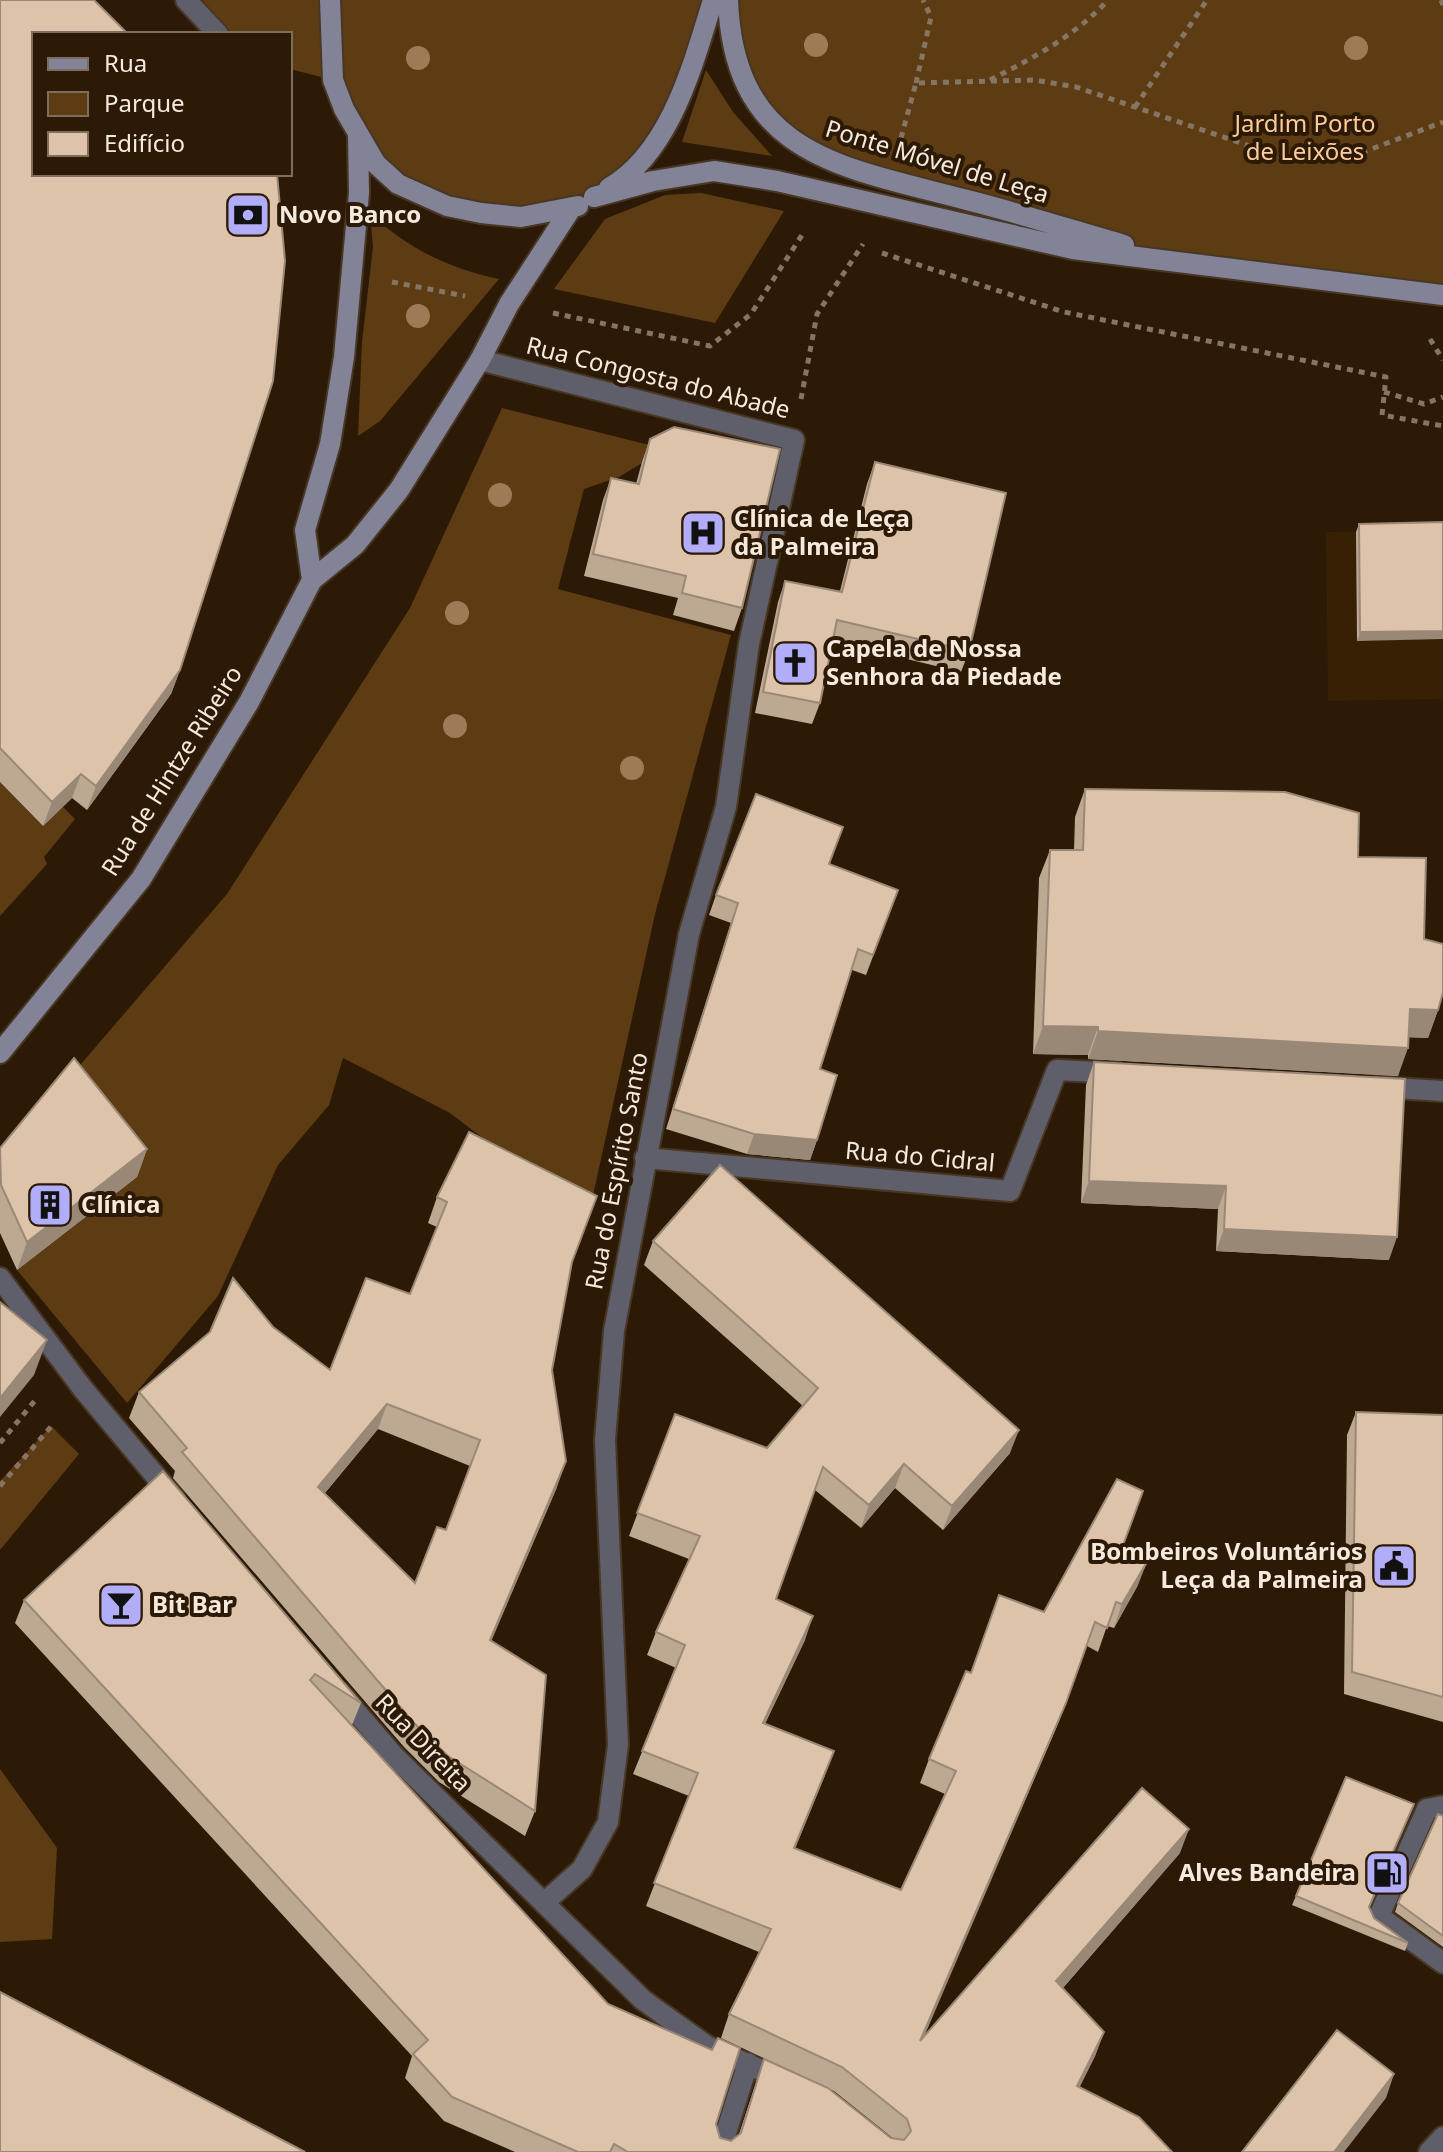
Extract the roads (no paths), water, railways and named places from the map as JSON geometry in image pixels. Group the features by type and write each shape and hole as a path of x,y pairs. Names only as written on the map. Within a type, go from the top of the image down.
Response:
{"main road":[{"path":"330,0 333,80 376,164 398,184 447,206 521,217 570,210 624,180 650,153 697,50 713,0"},
{"name":"Ponte Móvel de Leça","path":"728,0 736,62 758,108 802,148 887,180 1178,261"},
{"path":"312,580 305,530 330,444 353,275 359,193 358,131"},
{"name":"Ponte Móvel de Leça","path":"594,197 653,181 714,171 777,181 831,196 1073,249 1443,295"},
{"name":"Rua de Hintze Ribeiro","path":"0,1053 141,879 249,702 312,580 355,545 399,490 480,360 509,304 570,210"}],"street":[{"path":"186,0 216,32"},
{"name":"Rua Congosta do Abade","path":"480,360 794,440"},
{"name":"Rua do Espírito Santo","path":"546,1901 582,1869 608,1822 618,1745 605,1440 614,1331 689,934 726,807 749,644 794,440"},
{"name":"Rua do Cidral","path":"645,1158 1010,1191 1057,1070 1134,1074"},
{"path":"1350,1086 1443,1091"},
{"path":"0,1278 83,1389 187,1514"},
{"name":"Rua Direita","path":"322,1671 394,1756 546,1901 643,2000 707,2046 800,2088"},
{"path":"1443,1806 1427,1809 1379,1916 1443,1963"},
{"path":"720,2152 748,2063"},
{"path":"1429,2152 1443,2137"}],"place":[{"name":"Novo Banco","path":"248,215"},
{"name":"Clínica de Leça da Palmeira","path":"703,533"},
{"name":"Capela de Nossa Senhora da Piedade","path":"795,663"},
{"name":"Clínica","path":"50,1205"},
{"name":"Bombeiros Voluntários Leça da Palmeira","path":"1394,1566"},
{"name":"Bit Bar","path":"121,1605"},
{"name":"Alves Bandeira","path":"1387,1873"}],"park label":[{"name":"Jardim Porto de Leixões","path":"1305,138"}]}
